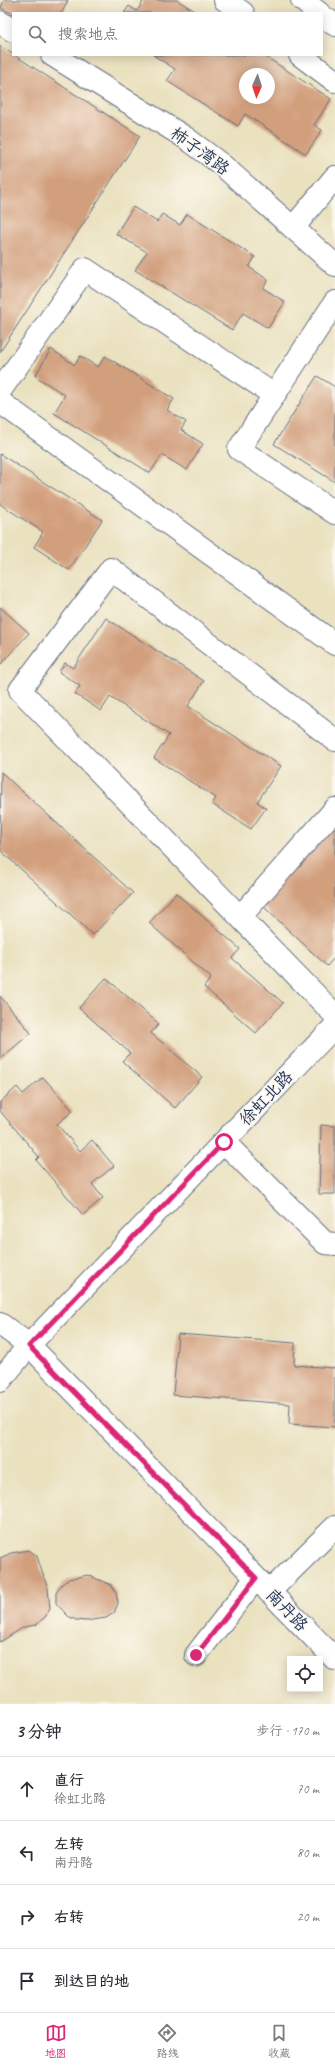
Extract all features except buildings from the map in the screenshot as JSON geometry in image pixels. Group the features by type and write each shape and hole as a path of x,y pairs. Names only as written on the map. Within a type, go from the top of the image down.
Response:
{"street":[{"path":"225,0 242,12"},
{"path":"302,0 318,12"},
{"path":"323,17 335,26"},
{"path":"0,22 12,29"},
{"name":"柿子湾路","path":"54,56 186,138 222,165 335,265"},
{"path":"301,56 335,81"},
{"path":"293,228 335,177"},
{"path":"0,391 85,269 274,395"},
{"path":"335,302 240,449 335,513"},
{"path":"0,402 335,644"},
{"path":"335,740 110,568 20,690 335,1014"},
{"path":"240,917 335,809"},
{"name":"徐虹北路","path":"0,1381 29,1346 335,1026"},
{"path":"224,1142 325,1243 335,1244"},
{"name":"南丹路","path":"0,1324 29,1346 335,1659"},
{"path":"196,1655 263,1585 335,1527"}],"route":[{"path":"196,1655 256,1578 29,1346 224,1142"}]}
